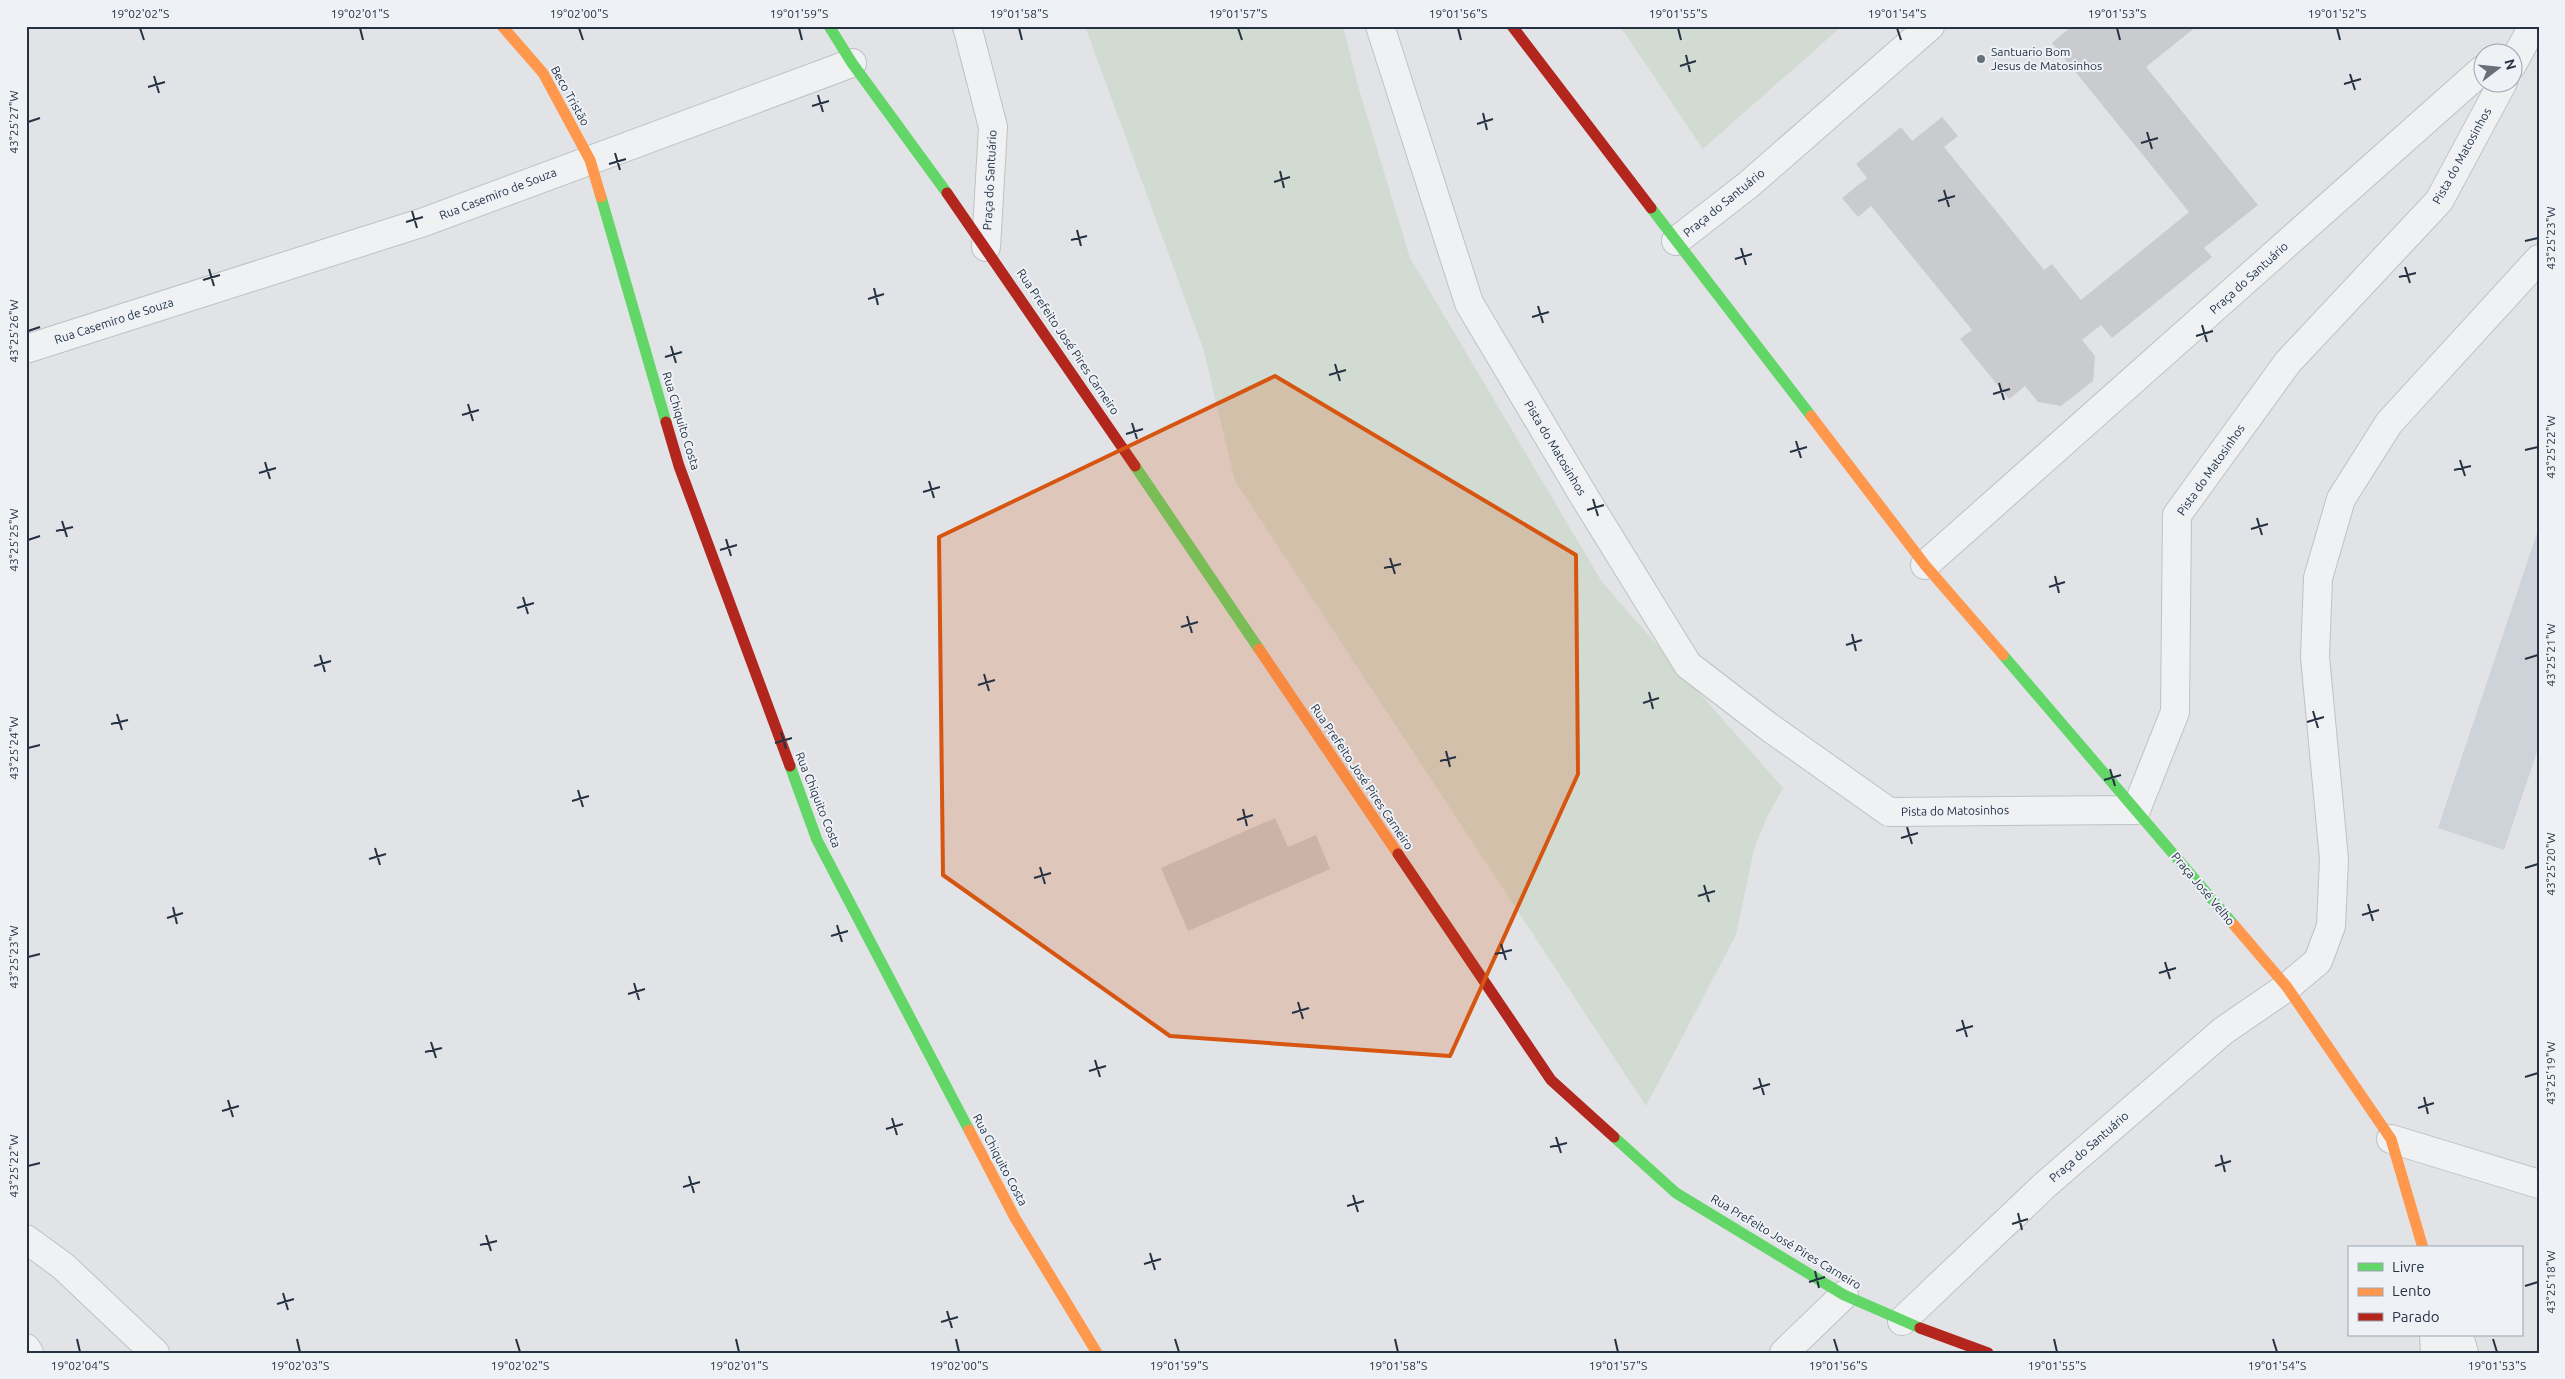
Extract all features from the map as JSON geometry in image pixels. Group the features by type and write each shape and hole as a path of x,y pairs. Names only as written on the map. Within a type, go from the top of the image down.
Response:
{"street":[{"name":"Beco Tristão","path":"502,26 543,73 590,160"},
{"name":"Rua Prefeito José Pires Carneiro","path":"828,26 852,64 986,247 1551,1080 1676,1193 1844,1295 1902,1320 1988,1353"},
{"name":"Praça do Santuário","path":"967,26 993,127 986,247"},
{"name":"Pista do Matosinhos","path":"1380,26 1469,303 1585,498 1688,665 1769,727 1889,812 2136,810 2176,712 2177,515 2288,362 2440,202 2498,92"},
{"name":"Praça do Santuário","path":"1512,26 1676,241 1748,185 1930,26"},
{"path":"2514,42 2532,26"},
{"path":"2522,45 2532,26"},
{"name":"Rua Casemiro de Souza","path":"26,349 424,222 852,64"},
{"name":"Praça do Santuário","path":"1925,565 2472,79"},
{"name":"Rua Chiquito Costa","path":"590,160 679,466 816,840 1015,1218 1098,1353"},
{"name":"Praça José Velho","path":"1676,241 1925,565 2287,987 2391,1140 2422,1246"},
{"name":"Praça do Santuário","path":"1902,1320 2045,1186 2223,1030 2287,987 2318,960 2331,926 2334,859 2315,657 2318,578 2341,499 2389,423 2539,259"},
{"path":"2391,1140 2539,1184"},
{"path":"26,1238 62,1266 156,1353"},
{"path":"1784,1353 1844,1295"},
{"path":"2434,1336 2435,1353"},
{"path":"2459,1336 2464,1353"},
{"path":"26,1348 29,1353"}],"highlighted area":[{"path":"1275,376 1576,555 1578,774 1450,1056 1170,1036 943,875 939,537"}],"shaded area":[{"path":"1085,26 1343,26 1358,86 1410,258 1602,582 1783,788 1768,815 1754,849 1736,935 1646,1106 1235,481 1203,348"},
{"path":"1620,26 1842,26 1703,149"},
{"path":"2539,527 2539,746 2504,850 2438,828"}],"building":[{"path":"2072,26 2197,26 2146,67 2258,205 2204,248 2212,257 2112,338 2101,325 2082,340 2095,356 2093,381 2061,406 2038,402 2025,386 2009,399 1960,339 1972,330 1871,206 1858,217 1842,198 1867,178 1856,164 1901,127 1912,141 1942,117 1958,136 1944,147 2044,270 2052,264 2081,300 2189,212 2052,43"},
{"path":"1275,818 1288,847 1316,835 1330,869 1188,931 1161,868"}],"traffic: fast":[{"path":"829,26 852,63 947,193"},
{"path":"601,197 666,422"},
{"path":"1651,208 1811,416"},
{"path":"1135,466 1259,649"},
{"path":"2003,655 2234,925"},
{"path":"790,766 817,840 969,1130"},
{"path":"1614,1137 1676,1193 1844,1295 1920,1328"}],"traffic: slow":[{"path":"502,26 543,73 590,160 601,197"},
{"path":"1811,416 1925,565 2003,655"},
{"path":"1259,649 1398,854"},
{"path":"2234,925 2287,987 2391,1139 2422,1246"},
{"path":"969,1130 1015,1218 1097,1353"}],"traffic: jam":[{"path":"1512,26 1651,208"},
{"path":"947,193 1135,466"},
{"path":"666,422 679,466 790,766"},
{"path":"1398,854 1551,1080 1614,1137"},
{"path":"1920,1328 1988,1353"}],"place":[{"name":"Santuario Bom Jesus de Matosinhos","path":"1981,59"}]}
